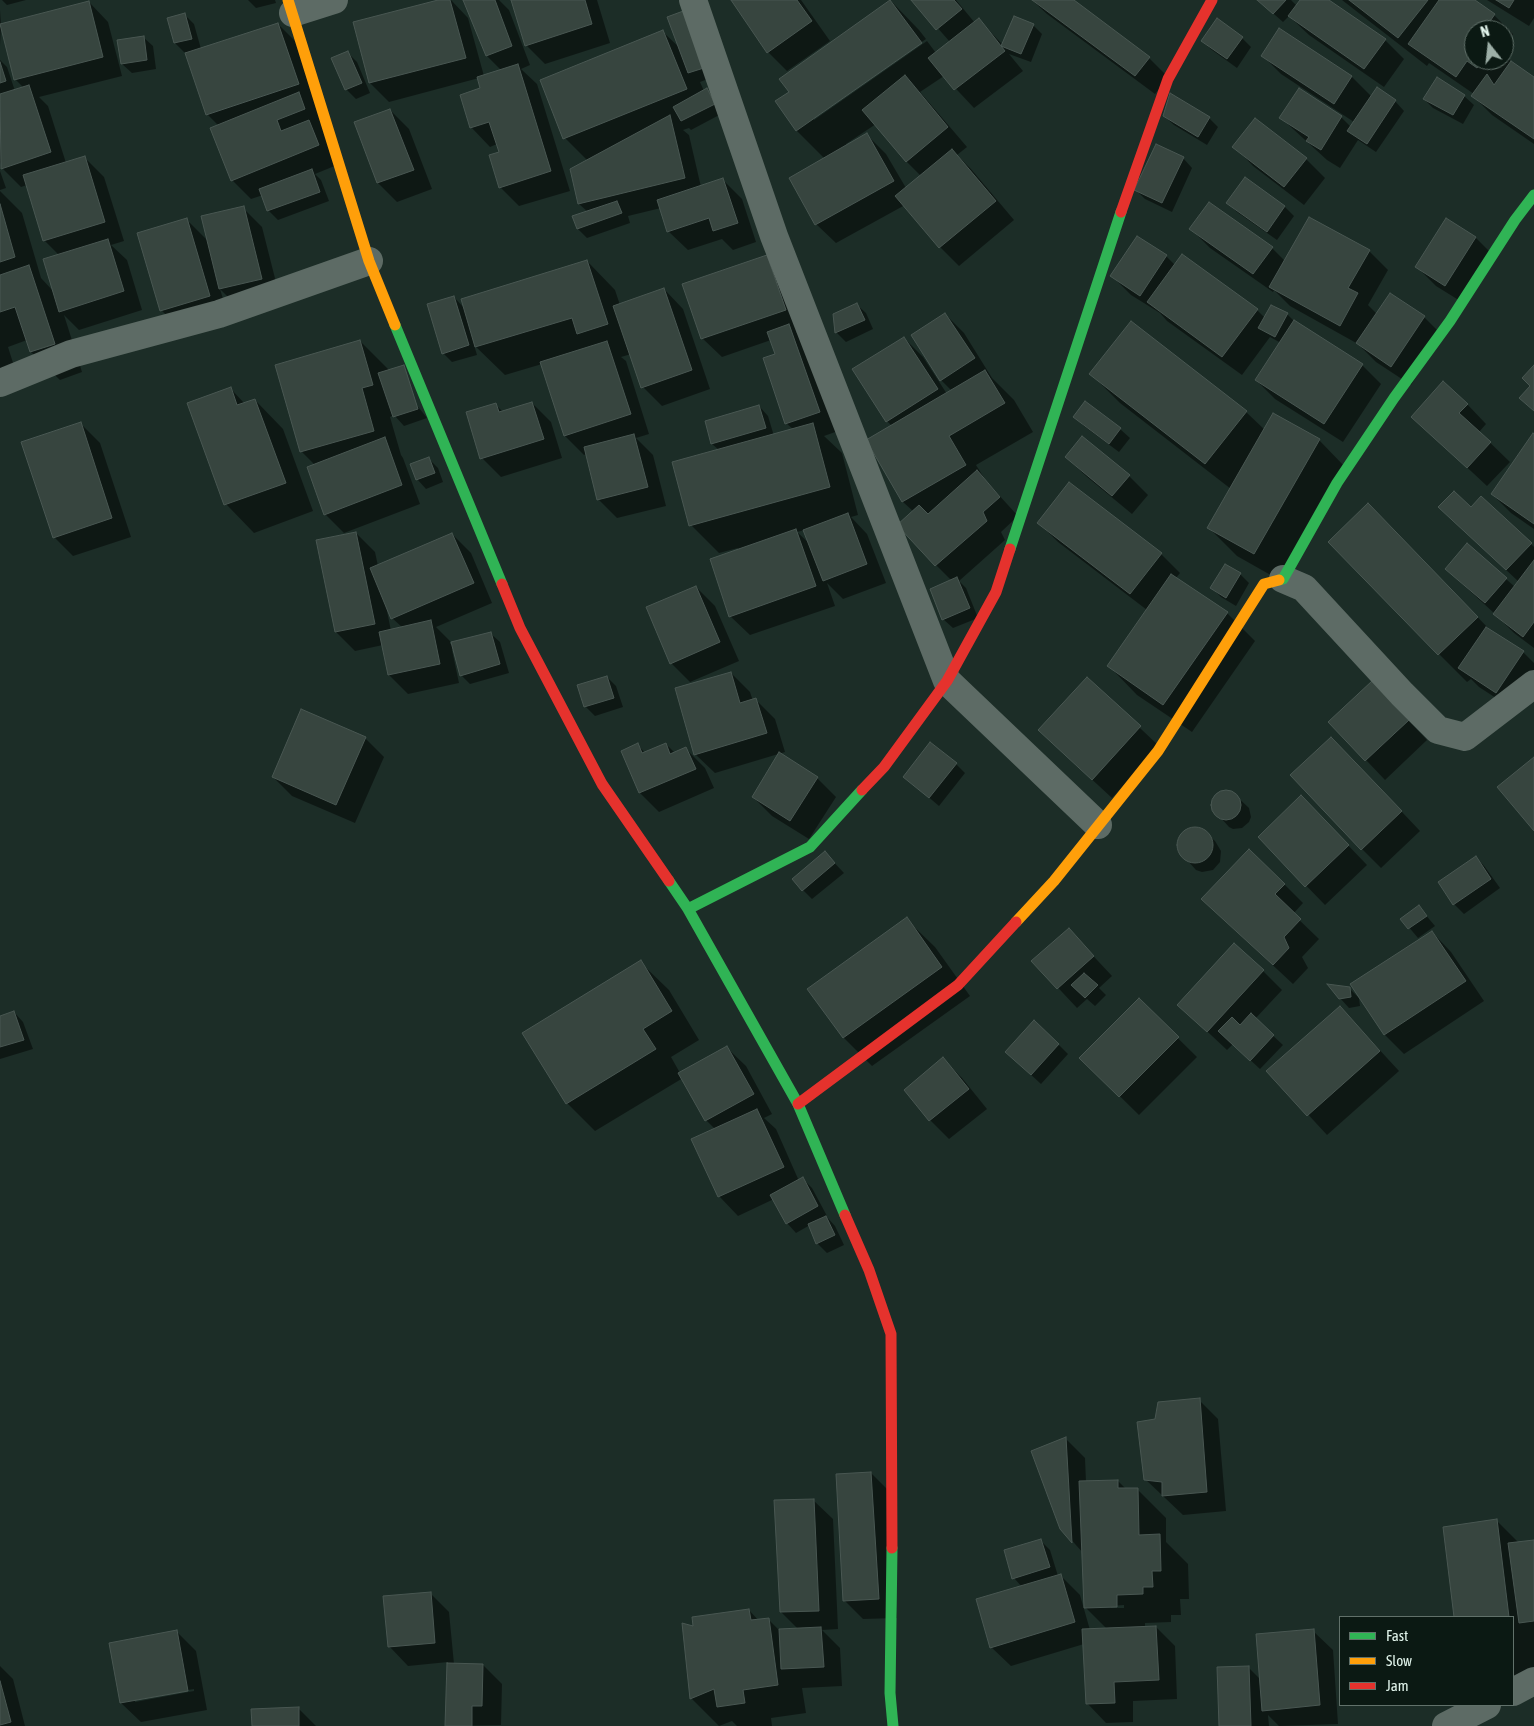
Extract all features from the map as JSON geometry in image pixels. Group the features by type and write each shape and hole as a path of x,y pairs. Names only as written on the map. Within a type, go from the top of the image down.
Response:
{"street":[{"path":"334,0 290,7 369,261 520,628 602,784 688,909 798,1104 870,1270 891,1334 892,1515 890,1693 893,1726"},
{"path":"693,0 774,236 947,681 1098,826"},
{"path":"688,909 810,847 884,767 947,681 996,592 1137,164 1168,80 1212,0"},
{"path":"1283,579 1337,483 1394,398 1450,321 1515,220 1534,194"},
{"path":"0,383 71,354 219,314 369,261"},
{"path":"798,1104 958,985 1054,881 1158,751 1264,584 1283,579 1304,588 1438,730 1465,737 1534,684"},
{"path":"1514,1691 1534,1681"},
{"path":"1446,1726 1485,1706"}],"building":[{"path":"438,0 450,0 466,58 369,83 353,22"},
{"path":"463,0 495,0 512,46 486,56"},
{"path":"511,0 585,0 592,24 525,46"},
{"path":"731,0 797,0 812,21 767,53"},
{"path":"890,0 922,43 796,131 775,101 789,92 779,79"},
{"path":"911,0 954,0 962,9 936,30"},
{"path":"1032,0 1074,0 1150,57 1135,76"},
{"path":"1257,0 1286,0 1273,14"},
{"path":"1300,0 1329,0 1386,39 1364,69 1288,16"},
{"path":"1349,0 1428,0 1398,38"},
{"path":"1439,0 1475,0 1495,14 1491,20 1464,20 1464,65 1456,77 1408,44"},
{"path":"1496,0 1514,0 1509,8"},
{"path":"89,1 103,57 14,80 0,24"},
{"path":"686,10 707,67 688,73 667,17"},
{"path":"185,13 192,39 174,43 167,18"},
{"path":"1014,16 1034,24 1021,54 1001,46"},
{"path":"979,18 1005,51 954,90 928,58"},
{"path":"1217,18 1243,37 1227,59 1201,41"},
{"path":"278,23 299,84 206,115 185,53"},
{"path":"1279,28 1352,76 1334,104 1261,56"},
{"path":"663,30 687,89 563,139 540,80"},
{"path":"144,36 147,60 121,64 117,40"},
{"path":"348,51 362,83 345,90 331,58"},
{"path":"0,62 6,81 0,83"},
{"path":"1514,63 1534,77 1534,139 1471,96 1487,74 1494,85 1505,70 1514,70"},
{"path":"518,64 551,171 499,188 489,155 499,152 489,122 470,128 460,95 480,88 477,77"},
{"path":"905,75 948,127 906,162 862,110"},
{"path":"1437,77 1465,95 1453,115 1423,99"},
{"path":"29,85 51,152 1,169 0,94"},
{"path":"1377,87 1396,100 1367,144 1347,131"},
{"path":"707,88 715,104 681,121 673,107"},
{"path":"1299,88 1342,116 1321,150 1306,141 1309,137 1279,118"},
{"path":"299,92 305,109 277,120 281,131 309,120 319,145 231,181 210,128"},
{"path":"1170,93 1210,117 1198,137 1163,116"},
{"path":"390,109 414,170 377,183 354,122"},
{"path":"670,115 685,178 578,204 570,169"},
{"path":"1255,118 1307,158 1284,187 1232,147"},
{"path":"867,133 894,181 815,225 789,178"},
{"path":"1156,144 1184,157 1162,203 1134,190"},
{"path":"952,149 996,201 939,248 895,196"},
{"path":"85,156 105,222 43,241 23,175"},
{"path":"312,169 320,192 267,211 259,189"},
{"path":"1245,177 1285,206 1267,232 1226,203"},
{"path":"723,178 738,223 713,231 709,218 667,232 657,200"},
{"path":"617,201 622,213 577,229 572,216"},
{"path":"1209,202 1273,247 1253,274 1189,229"},
{"path":"0,204 15,257 0,262"},
{"path":"244,206 262,279 219,289 201,216"},
{"path":"1309,217 1370,250 1348,288 1358,293 1340,326 1269,287"},
{"path":"187,218 210,296 160,311 137,233"},
{"path":"1446,218 1476,237 1445,286 1415,267"},
{"path":"1137,236 1167,255 1140,296 1110,276"},
{"path":"108,239 124,291 59,312 43,259"},
{"path":"1182,254 1258,309 1222,357 1147,302"},
{"path":"767,255 786,310 701,339 682,284"},
{"path":"587,260 608,324 577,334 572,318 475,347 461,299"},
{"path":"29,265 55,344 30,352 15,307 0,312 0,275"},
{"path":"664,288 692,370 641,388 613,306"},
{"path":"1390,293 1425,316 1391,367 1356,343"},
{"path":"454,296 469,345 442,354 427,304"},
{"path":"857,303 865,320 835,333 833,314"},
{"path":"1271,305 1288,313 1275,337 1258,328"},
{"path":"945,313 975,358 940,381 911,335"},
{"path":"1294,320 1363,364 1324,424 1255,380"},
{"path":"1131,321 1247,411 1205,464 1089,374"},
{"path":"789,324 820,412 785,424 763,358 775,354 767,332"},
{"path":"904,337 938,389 886,422 852,369"},
{"path":"360,340 373,385 362,388 374,431 300,452 275,365"},
{"path":"607,341 631,414 564,436 540,362"},
{"path":"404,365 418,409 393,417 378,373"},
{"path":"1534,365 1534,411 1519,398 1530,386 1522,378"},
{"path":"985,370 1005,403 949,436 966,465 902,502 866,440"},
{"path":"1443,381 1468,404 1459,413 1491,442 1467,468 1411,417"},
{"path":"231,387 237,405 255,399 286,483 224,505 187,403"},
{"path":"1085,401 1121,428 1109,444 1073,417"},
{"path":"532,402 544,439 480,459 466,412 496,403 499,412"},
{"path":"759,405 766,428 711,444 705,421"},
{"path":"1273,413 1320,439 1254,554 1207,528"},
{"path":"81,422 112,518 53,538 21,442"},
{"path":"813,423 830,487 689,526 672,462"},
{"path":"634,434 648,487 597,500 584,447"},
{"path":"1534,434 1534,524 1491,494"},
{"path":"1082,436 1130,475 1112,496 1065,457"},
{"path":"385,437 402,485 324,515 307,467"},
{"path":"429,457 435,473 416,480 410,464"},
{"path":"977,470 1000,497 983,512 987,521 935,566 897,525 919,505 928,514"},
{"path":"1069,482 1162,553 1130,594 1037,523"},
{"path":"1454,491 1471,507 1481,496 1532,543 1506,570 1438,507"},
{"path":"1368,503 1478,617 1438,655 1328,542"},
{"path":"848,513 867,564 823,581 803,530"},
{"path":"796,529 816,586 729,617 710,559"},
{"path":"356,532 375,624 335,632 316,540"},
{"path":"452,533 474,583 391,619 370,568"},
{"path":"1467,543 1507,578 1485,603 1445,569"},
{"path":"1534,560 1534,622 1523,637 1493,614"},
{"path":"1225,564 1241,573 1226,598 1210,588"},
{"path":"1171,574 1228,612 1163,705 1107,666"},
{"path":"957,577 970,608 942,620 930,589"},
{"path":"696,586 720,642 670,664 646,607"},
{"path":"431,620 440,664 388,675 379,632"},
{"path":"1486,627 1524,651 1496,693 1458,668"},
{"path":"491,632 500,664 460,676 451,642"},
{"path":"731,672 740,703 756,698 767,733 694,755 675,688"},
{"path":"607,676 614,698 584,707 577,685"},
{"path":"1087,677 1141,726 1092,780 1038,730"},
{"path":"1372,681 1409,720 1365,761 1328,722"},
{"path":"301,709 366,737 336,805 272,777"},
{"path":"1331,737 1402,811 1361,850 1290,775"},
{"path":"930,742 957,763 929,798 903,777"},
{"path":"638,743 642,753 666,743 670,754 686,747 696,769 639,793 621,751"},
{"path":"779,752 818,777 790,821 752,797"},
{"path":"1534,757 1534,831 1497,787"},
{"path":"1226,790 1237,794 1241,805 1237,816 1226,820 1215,816 1211,805 1215,794"},
{"path":"1301,795 1349,845 1305,887 1258,837"},
{"path":"1195,827 1208,832 1213,845 1208,858 1195,863 1182,858 1177,845 1182,832"},
{"path":"1249,849 1285,884 1275,894 1301,919 1284,937 1289,948 1273,965 1201,899"},
{"path":"825,851 835,863 802,891 792,879"},
{"path":"1476,856 1491,879 1453,905 1438,882"},
{"path":"1419,905 1427,916 1408,929 1400,919"},
{"path":"907,917 942,967 843,1038 807,989"},
{"path":"1069,928 1094,956 1057,989 1031,961"},
{"path":"1432,931 1466,981 1384,1035 1350,984"},
{"path":"1234,943 1264,970 1207,1032 1177,1005"},
{"path":"641,960 672,1011 643,1029 656,1049 566,1104 522,1033"},
{"path":"1084,973 1098,985 1085,998 1071,985"},
{"path":"1327,984 1350,987 1351,997 1339,999"},
{"path":"1139,998 1179,1037 1119,1097 1079,1058"},
{"path":"1340,1006 1380,1051 1307,1116 1266,1071"},
{"path":"14,1011 24,1040 0,1047 0,1016"},
{"path":"1251,1013 1274,1035 1250,1061 1218,1031 1232,1017 1240,1025"},
{"path":"1034,1020 1059,1044 1031,1075 1005,1052"},
{"path":"727,1046 754,1094 705,1121 678,1073"},
{"path":"943,1057 969,1089 929,1121 904,1090"},
{"path":"757,1109 784,1167 718,1197 691,1139"},
{"path":"803,1177 818,1206 786,1224 770,1195"},
{"path":"826,1216 835,1235 816,1244 808,1224"},
{"path":"1200,1398 1207,1492 1162,1496 1162,1482 1144,1480 1137,1422 1155,1419 1158,1402"},
{"path":"1066,1437 1072,1543 1060,1529 1031,1451"},
{"path":"871,1472 879,1599 843,1601 836,1474"},
{"path":"1118,1480 1118,1488 1138,1488 1139,1535 1160,1534 1161,1571 1152,1571 1153,1587 1143,1587 1143,1594 1117,1595 1117,1607 1084,1608 1079,1481"},
{"path":"814,1499 819,1611 780,1612 774,1500"},
{"path":"1497,1519 1509,1616 1454,1616 1443,1527"},
{"path":"1041,1539 1050,1567 1012,1579 1004,1550"},
{"path":"1534,1540 1534,1621 1519,1623 1508,1543"},
{"path":"1061,1574 1075,1622 990,1648 976,1599"},
{"path":"431,1592 435,1643 388,1647 383,1596"},
{"path":"749,1609 751,1620 769,1618 778,1685 743,1690 745,1703 717,1707 714,1689 690,1699 682,1623 693,1626 692,1617"},
{"path":"1156,1626 1159,1680 1114,1682 1115,1703 1086,1704 1082,1629"},
{"path":"821,1627 824,1667 781,1669 779,1629"},
{"path":"1314,1629 1320,1705 1262,1711 1256,1634"},
{"path":"177,1630 188,1691 120,1703 109,1643"},
{"path":"447,1663 483,1664 482,1706 472,1706 472,1726 445,1726"},
{"path":"1249,1666 1251,1726 1219,1726 1217,1667"},
{"path":"0,1681 11,1722 0,1725"},
{"path":"299,1707 299,1726 252,1726 251,1709"}],"traffic: fast":[{"path":"1279,580 1283,579 1337,483 1394,398 1450,321 1515,220 1534,195"},
{"path":"1010,549 1121,212"},
{"path":"395,325 502,584"},
{"path":"688,909 810,847 862,790"},
{"path":"669,881 688,909 798,1104 845,1215"},
{"path":"892,1548 890,1693 893,1726"}],"traffic: slow":[{"path":"288,0 369,261 395,325"},
{"path":"1016,922 1054,881 1158,751 1264,584 1279,580"}],"traffic: jam":[{"path":"1121,212 1168,79 1212,0"},
{"path":"862,790 884,767 947,681 996,592 1010,549"},
{"path":"502,584 520,628 602,784 669,881"},
{"path":"798,1104 958,985 1016,922"},
{"path":"845,1215 869,1270 891,1334 892,1548"}]}
